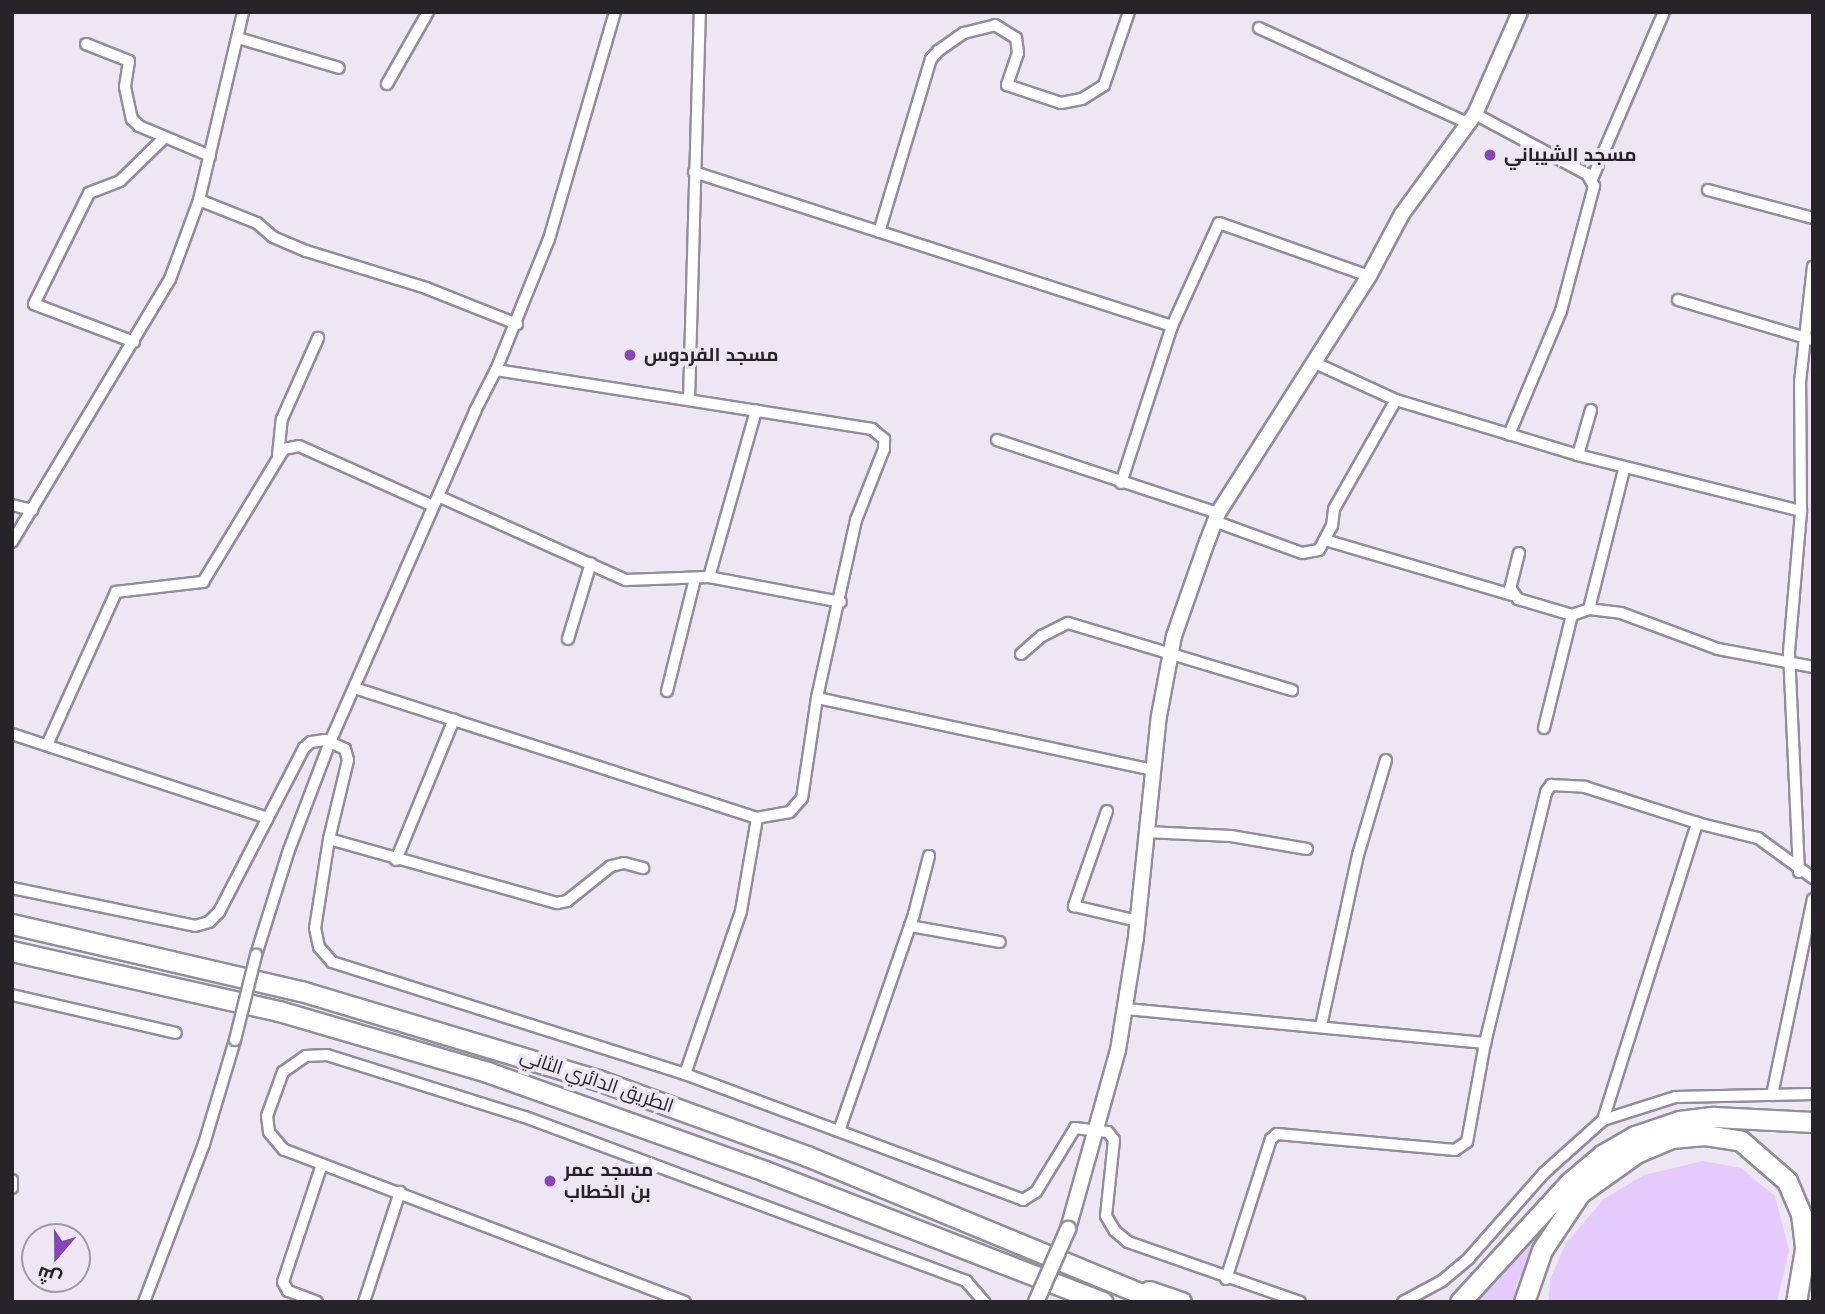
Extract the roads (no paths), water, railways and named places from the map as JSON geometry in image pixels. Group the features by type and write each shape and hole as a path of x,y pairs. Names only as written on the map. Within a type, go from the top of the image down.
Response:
{"highway":[{"name":"الطريق الدائري الثاني","path":"12,924 301,991 585,1076 807,1156 1161,1302"},
{"name":"الطريق الدائري الثاني","path":"12,951 279,1011 487,1072 752,1166 1103,1302"},
{"path":"1460,1302 1569,1183 1602,1155 1635,1136 1679,1121 1755,1117 1813,1122"},
{"path":"1755,1117 1813,1133"},
{"path":"1524,1302 1542,1250 1580,1193 1636,1153 1671,1138 1705,1135 1741,1141 1787,1181 1801,1214 1805,1249 1796,1302"},
{"path":"1078,1269 1181,1302"}],"street":[{"path":"12,542 170,279 199,200 243,12"},
{"path":"387,84 428,12"},
{"path":"144,1302 204,1144 235,1040 256,955 289,850 330,742 517,324 549,239 615,12"},
{"path":"689,400 700,12"},
{"path":"879,232 931,59 938,51 964,33 995,25 1016,38 1018,53 1007,85 1061,103 1082,99 1104,85 1129,12"},
{"path":"1036,1302 1068,1229 1126,1009 1153,770 1171,655 1216,517 1369,276 1402,214 1471,119 1520,12"},
{"path":"1509,435 1561,311 1592,179 1664,12"},
{"path":"1259,28 1471,119 1592,179"},
{"path":"238,38 339,68"},
{"path":"86,44 127,58 125,87 132,119 163,139 210,156"},
{"path":"134,342 34,304 89,193 120,181 163,139"},
{"path":"694,172 1172,327"},
{"path":"1707,190 1813,218"},
{"path":"199,200 257,223 273,237 306,251 426,288 517,324"},
{"path":"1121,483 1172,327 1219,223 1369,276"},
{"path":"1799,872 1791,665 1801,511 1800,382 1809,339 1813,267"},
{"path":"1678,300 1809,339"},
{"path":"47,745 116,592 203,582 278,455 282,419 318,338"},
{"path":"1313,362 1396,400 1509,435 1624,470 1801,511"},
{"path":"354,688 757,818 790,812 802,798 817,698 841,602 856,520 884,449 884,439 872,429 496,370"},
{"path":"997,440 1216,517 1302,553 1319,550 1325,540 1334,509 1396,400"},
{"path":"1578,455 1591,410"},
{"path":"709,577 756,411"},
{"path":"278,455 299,446 591,563 626,580 709,577 841,602"},
{"path":"1589,609 1624,470"},
{"path":"12,505 32,510"},
{"path":"1325,540 1572,615 1589,609 1622,613 1718,649 1791,665 1813,667"},
{"path":"1512,595 1519,554"},
{"path":"568,639 591,563"},
{"path":"667,691 695,579"},
{"path":"1544,728 1572,615"},
{"path":"1021,654 1042,636 1068,623 1292,690"},
{"path":"817,698 1153,770"},
{"path":"396,860 454,719"},
{"path":"12,734 268,818"},
{"path":"12,888 205,925 219,912 307,745 316,740 330,742 345,749 348,760 329,839 315,935 319,947 332,962 685,1074 1023,1200 1035,1192 1075,1128 1096,1128 1114,1140 1109,1225 1128,1242 1226,1279 1300,1302"},
{"path":"1321,1026 1359,855 1385,760"},
{"path":"1226,1279 1274,1136 1283,1132 1461,1147 1467,1142 1485,1043 1546,792 1551,785 1585,787 1698,823 1758,838 1799,872 1813,878"},
{"path":"1107,811 1074,906 1138,921"},
{"path":"685,1074 741,911 757,818"},
{"path":"1603,1120 1698,823"},
{"path":"1146,832 1231,836 1307,849"},
{"path":"329,839 396,860 557,903 567,901 611,866 624,863 643,869"},
{"path":"839,1131 910,926 929,856"},
{"path":"1772,1095 1813,899"},
{"path":"910,926 1000,942"},
{"path":"12,995 176,1033"},
{"path":"1126,1009 1485,1043"},
{"path":"685,1302 322,1164 278,1144 267,1116 283,1072 293,1062 313,1054 526,1117 718,1186 966,1281 984,1302"},
{"path":"1403,1302 1442,1282 1469,1258 1544,1173 1603,1120 1675,1097 1813,1094"},
{"path":"317,1302 288,1291 283,1282 322,1164"},
{"path":"12,1180 12,1188"},
{"path":"365,1302 400,1192"}],"place":[{"name":"مسجد الشيباني","path":"1490,155"},
{"name":"مسجد الفردوس","path":"630,355"},
{"name":"مسجد عمر بن الخطاب","path":"550,1181"}]}
